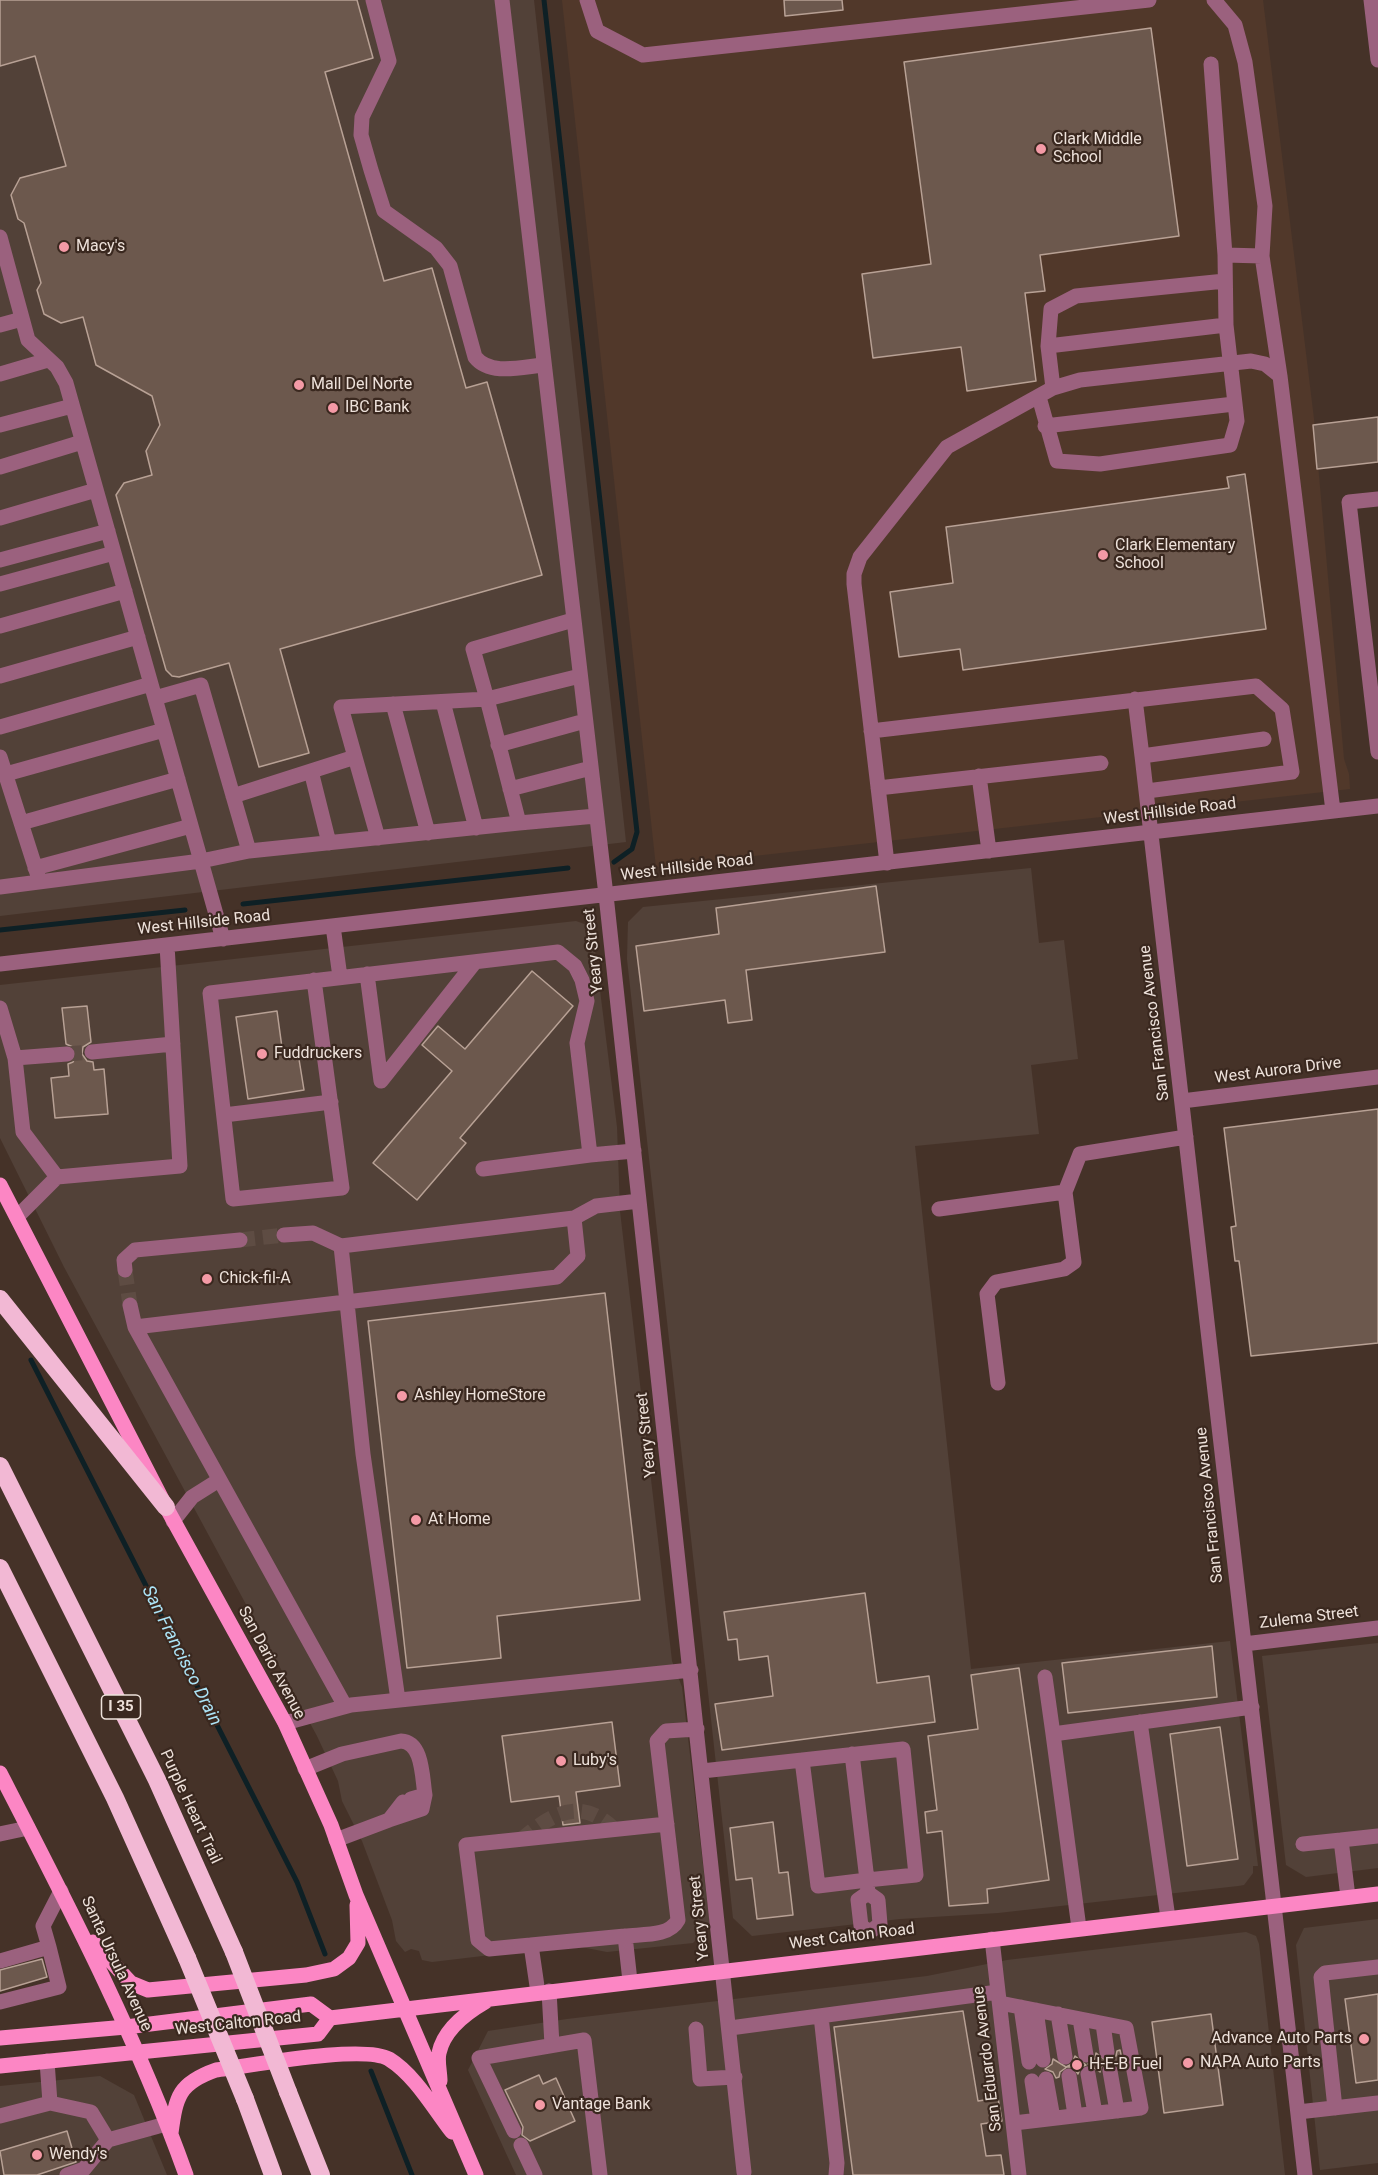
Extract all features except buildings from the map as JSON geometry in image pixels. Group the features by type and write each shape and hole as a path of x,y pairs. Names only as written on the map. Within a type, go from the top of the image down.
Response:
{"highway":[{"path":"0,1299 170,1514"},
{"name":"Purple Heart Trail","path":"0,1466 157,1780 234,1952 321,2175"},
{"name":"I 35","path":"0,1568 115,1797 187,1958 273,2175"}],"main road":[{"name":"San Dario Avenue","path":"0,1185 170,1514 285,1723 476,2175"},
{"name":"Santa Ursula Avenue","path":"0,1773 80,1926 126,2026 169,2129 182,2174"},
{"name":"West Calton Road","path":"0,2038 126,2026 310,2004 330,2018 872,1952 1378,1894"},
{"path":"80,1926 119,1972 131,1983 148,1990 306,1975 334,1969 349,1958 358,1942 356,1895"},
{"path":"440,2090 439,2053 451,2030 468,2011 491,1999"},
{"name":"West Calton Road","path":"0,2066 318,2034 330,2018"},
{"path":"169,2129 176,2102 184,2087 197,2076 216,2070 343,2055 374,2054 389,2059 409,2077 465,2149"}],"street":[{"path":"373,0 389,61 362,117 361,135 380,203 392,218 444,256 450,266 475,357 479,363 487,368 543,365"},
{"name":"Yeary Street","path":"502,0 606,896 744,2172"},
{"path":"587,0 597,31 643,55 1149,0"},
{"path":"1214,0 1235,25 1245,62 1265,206 1262,256 1283,391 1333,811"},
{"path":"1371,0 1378,60"},
{"path":"1039,397 1045,426 1057,461 1100,464 1230,445 1237,421 1226,325 1225,255 1211,64"},
{"path":"0,237 5,278 28,340 63,374 223,939"},
{"path":"1225,255 1262,256"},
{"path":"1053,388 1048,346 1051,309 1076,297 1225,281"},
{"path":"0,325 22,319"},
{"path":"1048,346 1226,325"},
{"path":"0,374 48,360"},
{"path":"887,863 854,574 860,557 947,447 1053,388 1080,380 1251,361 1265,364 1280,376"},
{"path":"1045,426 1234,404"},
{"path":"0,425 72,405"},
{"path":"0,467 82,442"},
{"path":"0,518 96,490"},
{"path":"1378,499 1348,502 1378,752"},
{"path":"0,560 108,531"},
{"path":"0,584 114,553"},
{"path":"0,626 125,591"},
{"path":"519,823 473,650 573,620"},
{"path":"0,676 138,637"},
{"path":"378,838 341,707 487,699 580,676"},
{"path":"0,727 153,691 201,685 249,851"},
{"path":"871,730 1256,686 1282,709 1292,772 1146,791"},
{"name":"San Francisco Avenue","path":"1135,699 1276,1905 1305,2175"},
{"path":"443,702 476,828"},
{"path":"393,704 428,833"},
{"path":"498,745 585,721"},
{"path":"6,774 164,730"},
{"path":"1142,756 1264,739"},
{"path":"0,756 38,875"},
{"path":"233,796 355,757"},
{"path":"878,788 1101,763"},
{"path":"510,789 591,768"},
{"path":"311,771 329,843"},
{"path":"979,777 989,851"},
{"path":"21,823 178,779"},
{"name":"West Hillside Road","path":"0,964 1378,806"},
{"path":"38,875 201,861 249,851 596,816"},
{"path":"0,887 191,826"},
{"path":"333,926 340,977"},
{"path":"17,1217 57,1177 180,1166 167,945"},
{"path":"314,980 342,1188 233,1199 210,993 314,980 558,952 574,966 582,980 587,1001 578,1043 590,1155"},
{"path":"368,974 381,1081 475,962"},
{"path":"0,1008 15,1058 23,1132 57,1177"},
{"path":"92,1052 173,1044"},
{"path":"15,1058 67,1054"},
{"name":"West Aurora Drive","path":"1182,1101 1378,1077"},
{"path":"224,1115 331,1102"},
{"path":"998,1383 987,1294 996,1282 1064,1269 1074,1262 1065,1192 1080,1154 1186,1137"},
{"path":"483,1169 634,1151"},
{"path":"939,1209 1065,1192"},
{"path":"284,1235 313,1233 341,1246 574,1218 596,1206 639,1201"},
{"path":"135,1327 557,1277 578,1256 574,1218"},
{"path":"125,1270 124,1260 135,1250 240,1240"},
{"path":"341,1246 363,1454 398,1700"},
{"path":"130,1305 135,1327 345,1706"},
{"path":"170,1514 219,1480"},
{"name":"Zulema Street","path":"1244,1644 1378,1628"},
{"path":"285,1723 345,1706 691,1670"},
{"path":"1045,1677 1079,1928"},
{"path":"1053,1734 1252,1707"},
{"path":"1140,1722 1168,1918"},
{"path":"667,1824 466,1845 478,1940 489,1949 666,1932 674,1928 678,1920 667,1824 657,1742 666,1731 697,1729"},
{"path":"305,1769 342,1754 401,1741 410,1741 416,1747 413,1799 422,1809 336,1840"},
{"path":"702,1771 852,1754 903,1749 916,1875 867,1887 818,1886 802,1760"},
{"path":"852,1754 867,1887 858,1900 861,1926 870,1932 872,1952"},
{"path":"389,1820 413,1799"},
{"path":"0,1834 28,1828"},
{"path":"1303,1844 1378,1836"},
{"path":"1341,1840 1348,1897"},
{"path":"0,2002 59,1987 43,1926 61,1891"},
{"path":"625,1936 630,1981"},
{"name":"San Eduardo Avenue","path":"992,1939 1020,2175"},
{"path":"531,1945 544,1992 552,2045"},
{"path":"0,1961 49,1947"},
{"path":"1335,2108 1321,1977 1325,1973 1378,1967"},
{"path":"730,2028 820,2016 999,1998 1028,2009 1126,2028 1141,2108 1014,2123"},
{"path":"1028,2009 1036,2061"},
{"path":"1059,2014 1065,2057"},
{"path":"820,2016 836,2169"},
{"path":"1080,2019 1086,2055"},
{"path":"1103,2024 1107,2052"},
{"path":"696,2029 700,2079 735,2077"},
{"path":"535,2175 479,2058 584,2040 600,2175"},
{"path":"47,2061 50,2103"},
{"path":"1110,2071 1117,2110"},
{"path":"1088,2074 1095,2113"},
{"path":"1069,2076 1075,2115"},
{"path":"1039,2080 1045,2119"},
{"path":"3,2119 50,2103 91,2112 108,2140"},
{"path":"1298,2112 1378,2103"},
{"path":"66,2175 84,2169 108,2140 169,2129"}],"shaded area":[{"path":"0,0 534,0 626,842 0,916"},
{"path":"562,0 1263,0 1314,419 1344,759 1349,774 1350,789 656,867"},
{"path":"1031,868 1039,943 1064,940 1078,1059 1031,1065 1039,1134 915,1146 971,1669 1230,1641 1258,1866 1253,1866 1253,1873 1244,1885 1238,1886 998,1913 900,1919 752,1936 733,1918 627,959 628,922 643,907"},
{"path":"576,921 587,925 593,934 617,1127 620,1211 672,1661 682,1687 710,1925 693,1943 607,1952 576,1946 558,1947 432,1962 422,1960 419,1951 411,1949 405,1952 396,1941 392,1920 362,1841 342,1801 338,1781 317,1736 64,1267 0,1138 0,985"},
{"path":"1378,1643 1378,1868 1306,1877 1286,1865 1262,1656"},
{"path":"1378,1919 1378,2163 1320,2170 1296,1945 1304,1928"},
{"path":"1246,1932 1256,1936 1259,1944 1285,2175 516,2175 468,2070 488,2031 567,2019 927,1976 1007,1960"},
{"path":"100,2076 134,2095 167,2175 0,2175 0,2086"}],"waterway":[{"path":"544,0 637,832 632,849 614,862"},
{"path":"243,904 568,868"},
{"path":"0,930 185,910"},
{"name":"San Francisco Drain","path":"31,1360 297,1882 325,1954"},
{"name":"San Francisco Drain","path":"371,2071 412,2175"}],"tunnel":[{"path":"67,1054 92,1052"},
{"path":"240,1240 284,1235"},
{"path":"125,1270 130,1305"},
{"path":"521,1840 544,1822 567,1812 590,1813 615,1830"}],"place":[{"name":"Clark Middle School","path":"1041,149"},
{"name":"Macy's","path":"64,247"},
{"name":"Mall Del Norte","path":"299,385"},
{"name":"IBC Bank","path":"333,408"},
{"name":"Clark Elementary School","path":"1103,555"},
{"name":"Fuddruckers","path":"262,1054"},
{"name":"Chick-fil-A","path":"207,1279"},
{"name":"Ashley HomeStore","path":"402,1396"},
{"name":"At Home","path":"416,1520"},
{"name":"Luby's","path":"561,1761"},
{"name":"Advance Auto Parts","path":"1364,2039"},
{"name":"NAPA Auto Parts","path":"1188,2063"},
{"name":"H-E-B Fuel","path":"1077,2065"},
{"name":"Vantage Bank","path":"540,2105"},
{"name":"Wendy's","path":"37,2155"}]}
